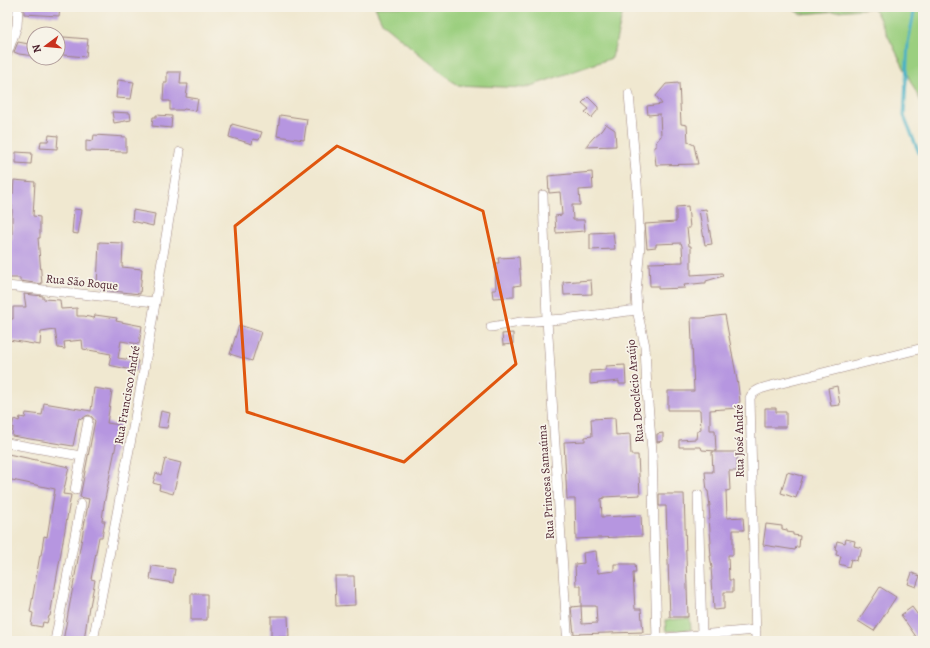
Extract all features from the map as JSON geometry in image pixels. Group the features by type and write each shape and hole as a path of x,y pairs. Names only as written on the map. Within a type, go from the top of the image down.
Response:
{"street":[{"path":"7,54 17,26 18,7"},
{"name":"Rua Deoclécio Araújo","path":"629,94 637,184 640,245 636,293 637,310 645,346 652,451 657,639"},
{"name":"Rua Francisco André","path":"93,641 144,370 180,152"},
{"name":"Rua Princesa Samaúma","path":"543,195 547,320 567,632 568,638 571,641"},
{"name":"Rua São Roque","path":"7,286 155,302"},
{"path":"491,326 596,316 637,310"},
{"name":"Rua José André","path":"756,641 750,398 752,394 756,391 778,384 923,348"},
{"path":"75,490 88,421"},
{"path":"7,443 81,456"},
{"path":"698,495 702,635"},
{"path":"55,641 81,504"},
{"path":"632,641 756,630"}],"highlighted area":[{"path":"337,146 483,211 516,364 404,462 247,412 235,226"}],"green space":[{"path":"375,7 624,7 612,58 525,88 457,85 383,24"},
{"path":"788,7 923,7 923,106 874,8 801,14"},
{"path":"690,618 691,630 666,631 665,620"}],"building":[{"path":"24,7 60,7 59,16 24,14"},
{"path":"66,37 88,39 86,57 66,55"},
{"path":"18,42 26,44 26,55 14,52"},
{"path":"167,72 181,72 180,84 188,84 186,97 198,99 196,111 184,109 170,110 170,101 163,101 164,83 167,83"},
{"path":"118,80 134,82 131,99 116,98"},
{"path":"679,83 681,124 687,125 688,142 694,145 698,164 656,165 654,147 656,147 656,142 661,136 660,114 648,115 647,106 662,104 656,96 666,84"},
{"path":"588,97 598,107 598,110 591,118 585,112 589,109 582,103"},
{"path":"112,112 130,113 131,120 114,123"},
{"path":"156,115 172,116 171,128 152,126 153,117 156,117"},
{"path":"280,115 307,119 304,140 277,136"},
{"path":"232,124 262,132 259,140 253,139 252,144 229,137"},
{"path":"606,124 615,130 616,146 585,147 601,131"},
{"path":"49,135 58,136 57,149 40,148 41,141 48,141"},
{"path":"94,135 126,137 126,152 86,151 86,140 93,141"},
{"path":"16,152 32,153 31,164 16,163"},
{"path":"592,172 593,189 579,190 580,205 572,205 573,220 584,220 585,231 556,233 555,216 562,215 560,192 549,193 548,176"},
{"path":"14,180 35,182 33,216 40,217 40,238 38,238 42,284 20,281 20,278 7,278 7,240 12,240 12,205 10,205 10,194 13,194"},
{"path":"688,206 690,228 687,228 689,246 691,246 691,275 722,273 723,276 706,281 706,283 684,285 685,288 658,289 658,286 650,286 649,263 683,262 682,246 681,243 656,244 656,247 647,248 645,224 676,222 676,207"},
{"path":"74,209 82,210 78,234 72,233"},
{"path":"706,209 712,244 705,245 699,210"},
{"path":"133,210 155,214 153,226 132,221"},
{"path":"613,232 615,249 590,250 590,233"},
{"path":"99,242 123,243 122,267 142,269 140,294 104,290 104,286 97,286"},
{"path":"519,257 521,285 514,286 514,297 493,298 492,290 496,290 495,263 499,263 498,258"},
{"path":"591,280 592,294 564,295 563,282"},
{"path":"24,294 43,296 43,299 60,300 61,309 77,308 77,316 94,318 95,315 117,318 116,321 142,326 139,344 121,341 118,358 138,361 136,371 109,365 111,354 83,349 82,340 64,342 65,349 58,348 55,330 41,332 40,345 9,340 8,319 13,319 13,307 26,307"},
{"path":"725,315 738,385 740,402 739,408 710,410 710,430 715,430 716,451 702,450 701,447 679,447 679,440 696,439 697,431 701,430 700,410 668,410 668,391 694,391 691,318"},
{"path":"239,325 261,332 252,361 230,354"},
{"path":"513,333 513,344 503,345 502,334"},
{"path":"625,365 626,384 619,384 619,381 590,384 590,371 606,370 606,366"},
{"path":"837,386 840,405 831,406 828,388"},
{"path":"94,388 112,391 107,423 120,425 104,504 102,521 105,521 102,537 99,537 91,579 95,580 89,606 84,641 63,641 89,499 80,497 95,421 89,415 82,419 79,418 73,446 12,436 12,427 14,419 19,421 20,417 25,418 26,413 42,415 44,403 91,411"},
{"path":"765,408 776,408 776,412 786,412 786,427 765,427"},
{"path":"161,411 170,413 167,428 158,427"},
{"path":"615,418 616,435 630,434 631,455 638,455 640,495 604,497 601,499 602,517 641,515 642,536 576,539 575,499 567,499 564,442 585,441 585,437 592,436 591,419"},
{"path":"663,433 663,441 657,442 657,434"},
{"path":"712,452 737,452 737,471 729,471 730,490 726,491 727,518 743,517 744,530 733,530 733,555 728,555 729,580 733,580 733,592 724,592 724,609 714,610 710,556 710,506 705,472 713,472"},
{"path":"8,454 69,467 63,494 71,495 50,616 47,623 43,622 42,627 31,625 33,613 30,612 44,536 47,537 55,489 7,479"},
{"path":"165,459 181,463 173,494 159,490 160,485 153,483 156,473 161,475"},
{"path":"787,472 803,476 796,498 781,493"},
{"path":"659,494 684,494 688,617 670,617 666,506 659,506"},
{"path":"766,524 782,526 782,529 787,530 787,532 800,536 799,547 796,547 795,550 763,545"},
{"path":"846,539 855,541 854,546 862,548 857,561 851,559 849,567 839,564 841,556 836,555 837,550 835,549 837,541 845,543"},
{"path":"596,551 598,573 614,571 614,564 635,564 636,573 633,573 635,609 641,609 643,632 574,634 571,607 581,606 581,586 576,586 575,564 584,563 583,553","holes":["581,606 596,606 597,623 582,624"]},
{"path":"152,566 175,569 173,583 150,579"},
{"path":"912,573 920,576 916,587 908,584"},
{"path":"335,576 354,576 355,605 336,606"},
{"path":"880,587 896,597 874,631 858,621"},
{"path":"191,594 207,594 207,620 191,620"},
{"path":"912,607 923,622 923,641 919,641 901,615"},
{"path":"271,616 288,616 289,637 271,637"}],"waterway":[{"path":"915,7 908,43 904,116 919,153 923,157"}]}
